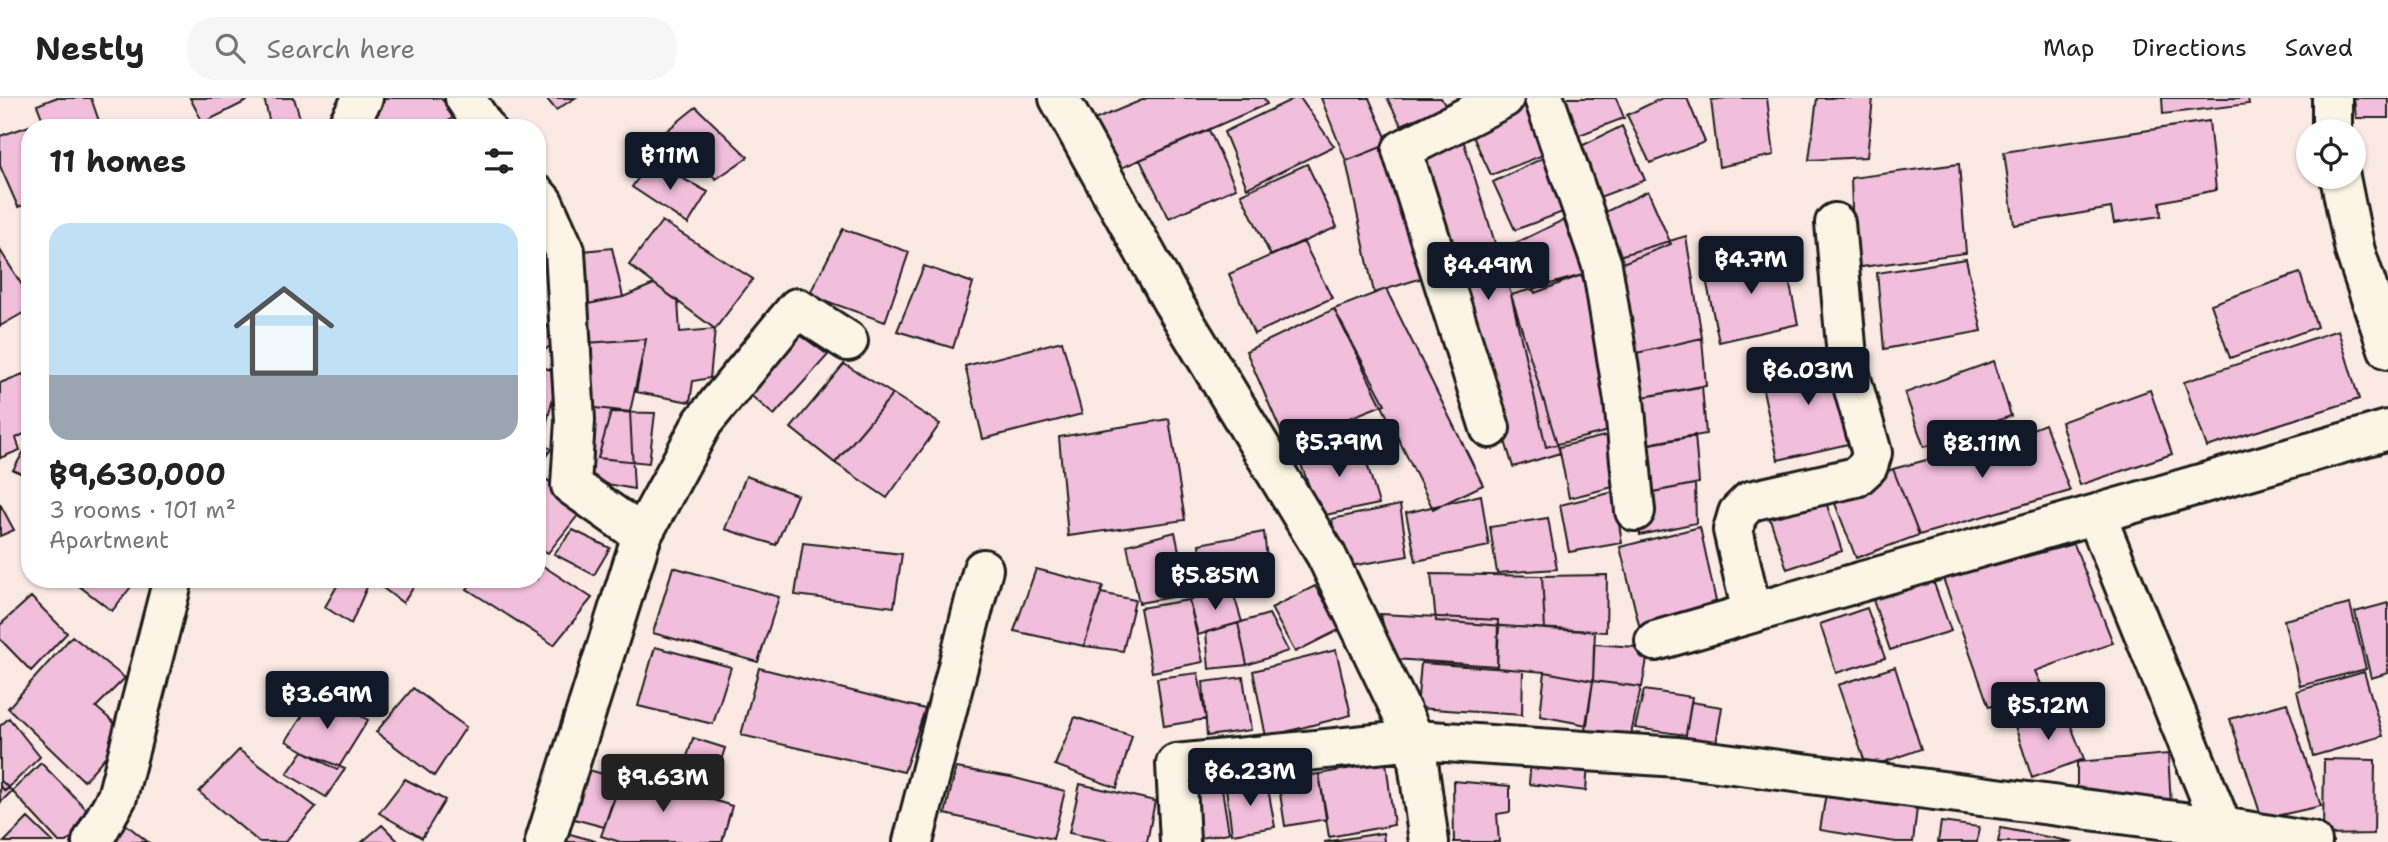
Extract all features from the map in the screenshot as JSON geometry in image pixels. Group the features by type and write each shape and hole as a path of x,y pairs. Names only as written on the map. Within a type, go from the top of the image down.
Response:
{"street":[{"path":"351,119 363,98"},
{"path":"465,98 479,119"},
{"path":"1059,98 1172,301 1326,555 1415,740 1429,842"},
{"path":"1490,428 1402,150 1504,98"},
{"path":"1544,98 1602,265 1624,400 1635,511"},
{"path":"2332,98 2332,119"},
{"path":"2342,189 2355,251 2388,349"},
{"path":"546,209 565,251 575,420 571,485 642,536"},
{"path":"1752,613 1733,530 1738,513 1750,501 1856,477 1868,466 1872,453 1848,369 1835,223"},
{"path":"545,842 642,536 703,422 797,308 848,341"},
{"path":"1655,641 2388,430"},
{"path":"2096,515 2222,827"},
{"path":"913,842 983,569"},
{"path":"92,842 117,797 171,588"},
{"path":"1180,842 1176,764 1415,740 1678,757 2222,827 2312,842"}],"building":[{"path":"55,98 91,98 98,119 42,119 37,105"},
{"path":"190,98 246,98 247,101 211,119 201,119"},
{"path":"264,98 294,98 300,119 269,119"},
{"path":"374,98 440,98 457,113 451,119 364,119"},
{"path":"546,98 575,98 556,110"},
{"path":"1147,98 1264,98 1267,104 1119,169 1094,120"},
{"path":"1300,98 1334,146 1247,188 1224,132"},
{"path":"1321,98 1369,98 1389,144 1346,161"},
{"path":"1387,98 1441,98 1446,106 1401,125"},
{"path":"1550,98 1616,98 1624,118 1569,139"},
{"path":"1662,98 1687,98 1705,142 1650,163 1627,115"},
{"path":"1767,98 1774,155 1719,167 1711,100"},
{"path":"1817,98 1873,98 1867,157 1809,160"},
{"path":"2162,98 2248,98 2249,104 2163,114"},
{"path":"2354,98 2388,98 2388,118 2356,118"},
{"path":"1524,101 1546,154 1491,175 1469,128"},
{"path":"696,107 748,157 716,179 665,132"},
{"path":"2209,121 2216,190 2160,202 2161,216 2114,223 2111,208 2014,225 2004,152"},
{"path":"1622,126 1645,180 1589,201 1567,153"},
{"path":"21,129 21,206 18,207 0,166 0,136"},
{"path":"1209,130 1236,188 1169,218 1140,160"},
{"path":"1461,133 1560,453 1513,467 1417,154"},
{"path":"1389,144 1422,278 1374,293 1346,161"},
{"path":"1549,155 1571,209 1515,230 1493,182"},
{"path":"650,161 708,192 688,224 632,187"},
{"path":"1307,164 1337,227 1271,256 1241,194"},
{"path":"1959,164 1966,253 1854,268 1851,178"},
{"path":"1648,191 1671,244 1615,266 1593,218"},
{"path":"1567,218 1590,272 1535,293 1512,245"},
{"path":"662,221 753,279 715,329 629,265"},
{"path":"843,229 909,252 885,322 809,295"},
{"path":"1686,236 1702,338 1628,355 1612,258"},
{"path":"1303,241 1332,298 1254,334 1229,274"},
{"path":"612,248 623,297 578,306 573,252"},
{"path":"0,250 21,284 21,314 0,326"},
{"path":"1783,251 1798,324 1719,342 1704,269"},
{"path":"1966,259 1982,331 1884,349 1877,273"},
{"path":"924,266 973,283 953,348 897,331"},
{"path":"2300,273 2317,327 2230,358 2211,304"},
{"path":"1582,275 1616,429 1546,447 1511,295"},
{"path":"654,284 678,301 680,332 715,329 710,378 693,381 690,402 636,392 646,339 570,344 578,306 623,297"},
{"path":"1386,289 1483,485 1433,509 1334,309"},
{"path":"1334,309 1385,404 1286,443 1246,351"},
{"path":"546,325 558,339 546,349"},
{"path":"792,329 828,355 774,415 735,382"},
{"path":"2338,330 2359,399 2207,447 2184,382"},
{"path":"1702,338 1706,386 1632,399 1628,355"},
{"path":"646,339 630,412 587,407 570,344"},
{"path":"1062,341 1082,414 983,439 965,366"},
{"path":"1838,354 1857,442 1778,460 1759,371"},
{"path":"1994,361 2011,416 1924,447 1905,393"},
{"path":"844,364 893,394 835,463 791,428"},
{"path":"546,368 559,373 546,426"},
{"path":"21,375 21,436 16,438 20,450 0,458 0,383"},
{"path":"1702,386 1706,434 1634,447 1632,399"},
{"path":"2150,390 2172,454 2080,485 2061,422"},
{"path":"893,394 940,424 887,498 835,463"},
{"path":"587,407 630,412 634,489 586,480"},
{"path":"611,412 655,413 649,463 598,458"},
{"path":"1169,419 1185,520 1068,536 1059,437"},
{"path":"2045,424 2070,491 1919,535 1893,469 2012,437"},
{"path":"1613,434 1621,485 1569,498 1559,447"},
{"path":"1695,435 1699,483 1637,495 1632,447"},
{"path":"1360,440 1379,504 1320,516 1298,456"},
{"path":"21,456 21,473 13,470"},
{"path":"1893,469 1919,535 1856,558 1831,493"},
{"path":"746,476 797,495 776,545 725,529"},
{"path":"546,479 583,509 548,553 546,552"},
{"path":"1695,484 1696,523 1640,535 1637,495"},
{"path":"1614,492 1622,543 1569,552 1560,505"},
{"path":"1481,495 1489,546 1416,561 1406,513"},
{"path":"1824,496 1842,551 1787,569 1769,516"},
{"path":"0,504 14,530 0,536"},
{"path":"1400,505 1408,556 1339,568 1332,519"},
{"path":"1548,518 1557,569 1497,573 1490,527"},
{"path":"1700,527 1718,611 1640,629 1620,547"},
{"path":"573,530 610,548 594,575 554,554"},
{"path":"1175,532 1188,594 1139,603 1127,545"},
{"path":"1264,532 1269,577 1205,589 1199,544"},
{"path":"803,543 902,554 894,607 795,595"},
{"path":"2074,544 2113,643 2035,671 2043,689 1989,707 1939,567 1987,552 1991,566"},
{"path":"673,567 779,597 758,662 653,633"},
{"path":"546,568 592,598 554,645 467,589 546,588"},
{"path":"1036,569 1103,586 1084,646 1014,631"},
{"path":"1930,572 1951,631 1890,650 1870,591"},
{"path":"1431,574 1542,576 1545,629 1436,621"},
{"path":"1607,575 1606,632 1545,629 1542,576"},
{"path":"1315,586 1341,629 1295,652 1271,608"},
{"path":"82,588 130,588 112,611"},
{"path":"336,588 367,588 351,624 325,607"},
{"path":"383,588 413,588 403,603"},
{"path":"1232,589 1242,622 1198,635 1189,600"},
{"path":"1101,593 1135,600 1123,651 1084,646"},
{"path":"31,597 67,633 31,671 0,639 0,625"},
{"path":"1189,600 1203,662 1152,672 1140,608"},
{"path":"2388,603 2388,673 2371,678 2355,612"},
{"path":"2350,604 2366,669 2300,686 2284,620"},
{"path":"1867,608 1885,658 1836,673 1820,624"},
{"path":"1269,614 1288,651 1247,665 1238,623"},
{"path":"1380,614 1498,620 1497,666 1394,659"},
{"path":"1238,623 1247,665 1209,669 1206,632"},
{"path":"1499,626 1595,631 1593,681 1545,672 1497,668"},
{"path":"72,636 125,678 96,707 126,733 84,781 8,708"},
{"path":"1594,644 1649,648 1642,687 1593,681"},
{"path":"655,647 731,667 713,724 638,706"},
{"path":"1336,650 1351,715 1266,737 1253,671"},
{"path":"1421,663 1523,670 1522,715 1417,708"},
{"path":"1895,667 1921,749 1867,768 1838,685"},
{"path":"759,668 925,709 904,772 741,735"},
{"path":"1545,672 1593,681 1587,725 1540,716"},
{"path":"2364,672 2383,736 2313,756 2297,691"},
{"path":"1198,673 1206,719 1164,726 1157,678"},
{"path":"1243,677 1251,730 1207,736 1203,682"},
{"path":"1593,681 1641,687 1630,739 1585,730"},
{"path":"413,688 466,727 434,776 376,732"},
{"path":"1644,690 1692,697 1686,735 1635,728"},
{"path":"318,692 368,720 337,770 286,741"},
{"path":"1691,702 1722,707 1715,750 1684,747"},
{"path":"2287,703 2321,806 2262,819 2230,719"},
{"path":"2063,706 2084,759 2032,778 2014,723"},
{"path":"1075,717 1132,736 1117,788 1055,765"},
{"path":"9,718 40,757 5,791 0,786 0,726"},
{"path":"693,738 725,748 709,799 677,789"},
{"path":"239,750 316,807 285,842 259,842 199,792"},
{"path":"303,751 345,769 326,797 287,774"},
{"path":"2168,754 2171,805 2077,795 2077,762"},
{"path":"1531,759 1588,763 1586,791 1529,784"},
{"path":"2324,759 2375,760 2374,834 2323,835"},
{"path":"1386,762 1394,825 1329,837 1319,774"},
{"path":"41,763 94,817 67,842 59,842 12,791"},
{"path":"582,768 620,779 604,827 563,816"},
{"path":"956,768 1011,777 1065,791 1053,839 945,814"},
{"path":"624,772 732,806 722,842 620,842 601,836"},
{"path":"1319,774 1327,819 1285,826 1278,780"},
{"path":"405,779 445,800 422,838 379,813"},
{"path":"0,780 12,791 0,803"},
{"path":"1453,781 1510,786 1510,812 1497,814 1499,842 1454,842"},
{"path":"1267,783 1275,827 1232,834 1226,788"},
{"path":"1080,784 1155,801 1147,842 1116,842 1069,833"},
{"path":"1222,789 1229,833 1194,839 1189,795"},
{"path":"1826,793 1917,808 1913,842 1896,842 1820,830"},
{"path":"28,818 53,842 4,842"},
{"path":"123,822 148,842 109,842"},
{"path":"1941,822 1979,827 1977,842 1938,842"},
{"path":"382,825 399,842 362,842"},
{"path":"2001,828 2074,842 1998,842"},
{"path":"556,830 595,841 553,842"},
{"path":"1383,833 1384,842 1324,842"}]}
